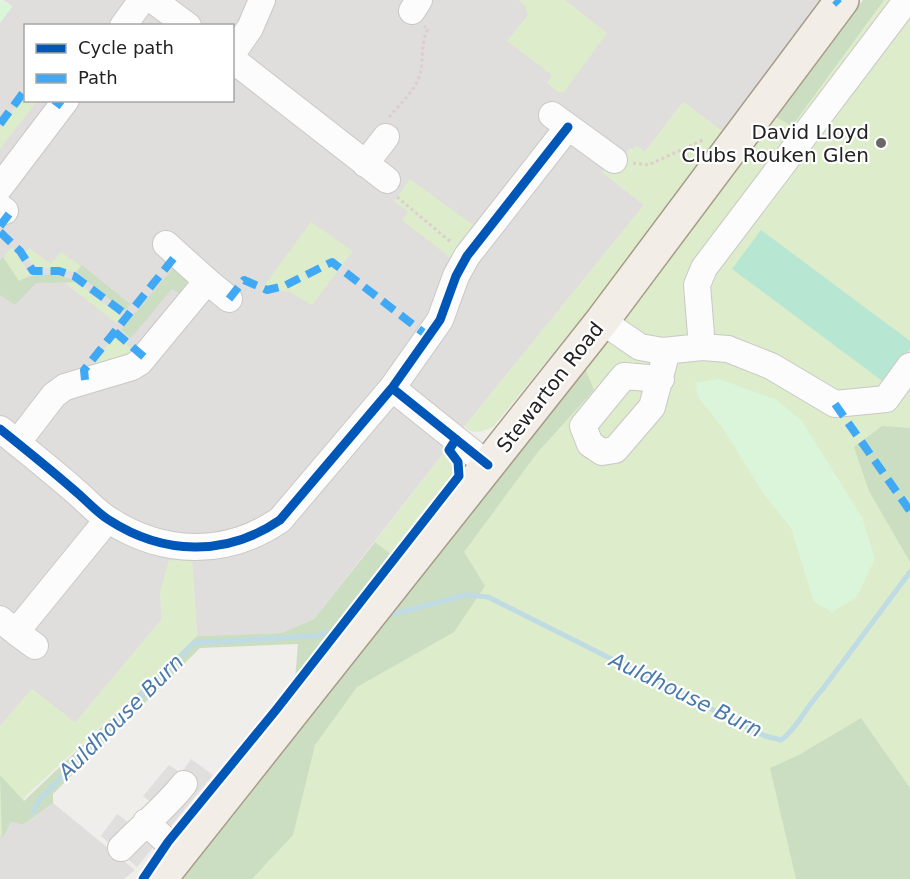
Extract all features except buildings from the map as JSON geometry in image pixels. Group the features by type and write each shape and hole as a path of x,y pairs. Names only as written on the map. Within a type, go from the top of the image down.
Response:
{"main road":[{"name":"Stewarton Road","path":"159,879 602,321 732,148 838,1"}],"street":[{"path":"124,24 142,0"},
{"path":"153,0 185,24"},
{"path":"234,51 250,28 262,0"},
{"path":"702,347 697,285 704,268 906,1"},
{"path":"234,61 387,180"},
{"path":"2,202 65,102"},
{"path":"207,281 140,362 132,367 65,387 9,436 108,519 147,538 173,546 205,547 240,542 260,533 295,505 392,388 440,320 456,276 467,256 560,121 614,160"},
{"path":"365,164 386,137"},
{"path":"166,244 229,299"},
{"path":"602,321 640,347 666,351 702,347 728,349 771,366 835,404 886,399 910,366"},
{"path":"661,379 666,351"},
{"path":"392,388 488,465"},
{"path":"17,632 108,519"},
{"path":"121,848 146,822 164,809 184,784"},
{"path":"146,822 179,853"}],"path":[{"path":"386,137 380,128 412,89 420,73 424,37 428,29 417,11"},
{"path":"614,160 648,165 711,136 732,148"},
{"path":"387,180 399,188 394,195 467,256"}],"shaded area":[{"path":"3,0 823,0 722,131 683,102 645,152 629,149 617,167 602,172 644,205 464,427 314,619 281,633 197,636 192,561 160,591 162,619 75,723 32,689 0,726 0,23 12,6"},
{"path":"191,759 213,775 137,867 101,836 117,814 128,822 146,812 152,803 143,796 169,765 181,773"},
{"path":"53,803 135,870 124,879 0,879 0,835 11,822 23,825"}],"green space":[{"path":"0,0 13,6 0,23"},
{"path":"518,0 565,0 607,33 564,92 558,92 547,83 552,75 507,41 528,15 525,5"},
{"path":"863,0 910,0 910,879 175,879 609,333"},
{"path":"863,0 884,0 792,126 776,117"},
{"path":"24,95 24,102 36,102 0,149 0,128"},
{"path":"683,102 722,131 618,273 493,427 478,432 464,427 644,205 602,172 607,167 617,167 629,149 632,151 636,145 645,152"},
{"path":"410,179 473,225 452,259 402,220 408,212 394,201"},
{"path":"311,222 353,251 312,305 288,291 261,290"},
{"path":"761,230 910,341 910,349 885,383 732,269"},
{"path":"12,247 28,272 46,275 28,276 19,282 3,257"},
{"path":"29,248 51,264 61,252 81,266 76,272 33,266 25,253"},
{"path":"3,257 19,281 33,276 48,275 77,282 36,283 15,305 0,295 0,261"},
{"path":"82,265 130,304 125,312 76,272"},
{"path":"174,267 185,277 188,288 184,296 172,289 131,338 121,330"},
{"path":"77,282 122,317 116,323 65,283"},
{"path":"115,335 136,353 89,369"},
{"path":"584,366 594,390 537,453 464,552 485,586 454,632 357,687 315,745 293,835 252,879 175,879"},
{"path":"719,379 777,400 802,421 862,517 875,559 856,598 832,612 814,602 791,528 763,493 722,427 698,397 695,383"},
{"path":"882,426 910,428 910,562 869,491 854,447"},
{"path":"446,450 454,462 454,475 392,555 375,542"},
{"path":"375,542 392,555 295,679 298,644 200,648 53,794 53,803 23,825 11,822 2,839 0,775 24,801 197,636 281,633 314,619"},
{"path":"169,560 192,561 197,636 26,796 0,835 0,726 32,689 75,723 162,619 160,591"},
{"path":"861,718 910,788 910,879 796,879 770,768 799,755"}],"waterway":[{"name":"Auldhouse Burn","path":"393,614 466,595 488,597 765,736 781,740 797,723 910,572"},
{"name":"Auldhouse Burn","path":"33,812 40,799 194,643 315,636 327,633"}],"marked path":[{"path":"835,0 839,4"},
{"path":"0,124 24,92"},
{"path":"57,102 62,106"},
{"path":"0,226 9,214 5,211"},
{"path":"0,232 20,251 33,271 59,271 74,276 128,316"},
{"path":"85,380 84,370 177,254"},
{"path":"229,299 244,280 267,290 284,286 332,262 429,337"},
{"path":"115,332 144,357"},
{"path":"835,404 910,511"}],"cycle path":[{"path":"392,388 440,320 456,276 467,256 568,127"},
{"path":"0,429 109,520 130,532 151,540 195,547 238,541 280,520 392,388 488,465"},
{"path":"143,879 168,842 276,710 459,476 458,462 449,450 456,439"}],"place":[{"name":"David Lloyd Clubs Rouken Glen","path":"881,143"}]}
